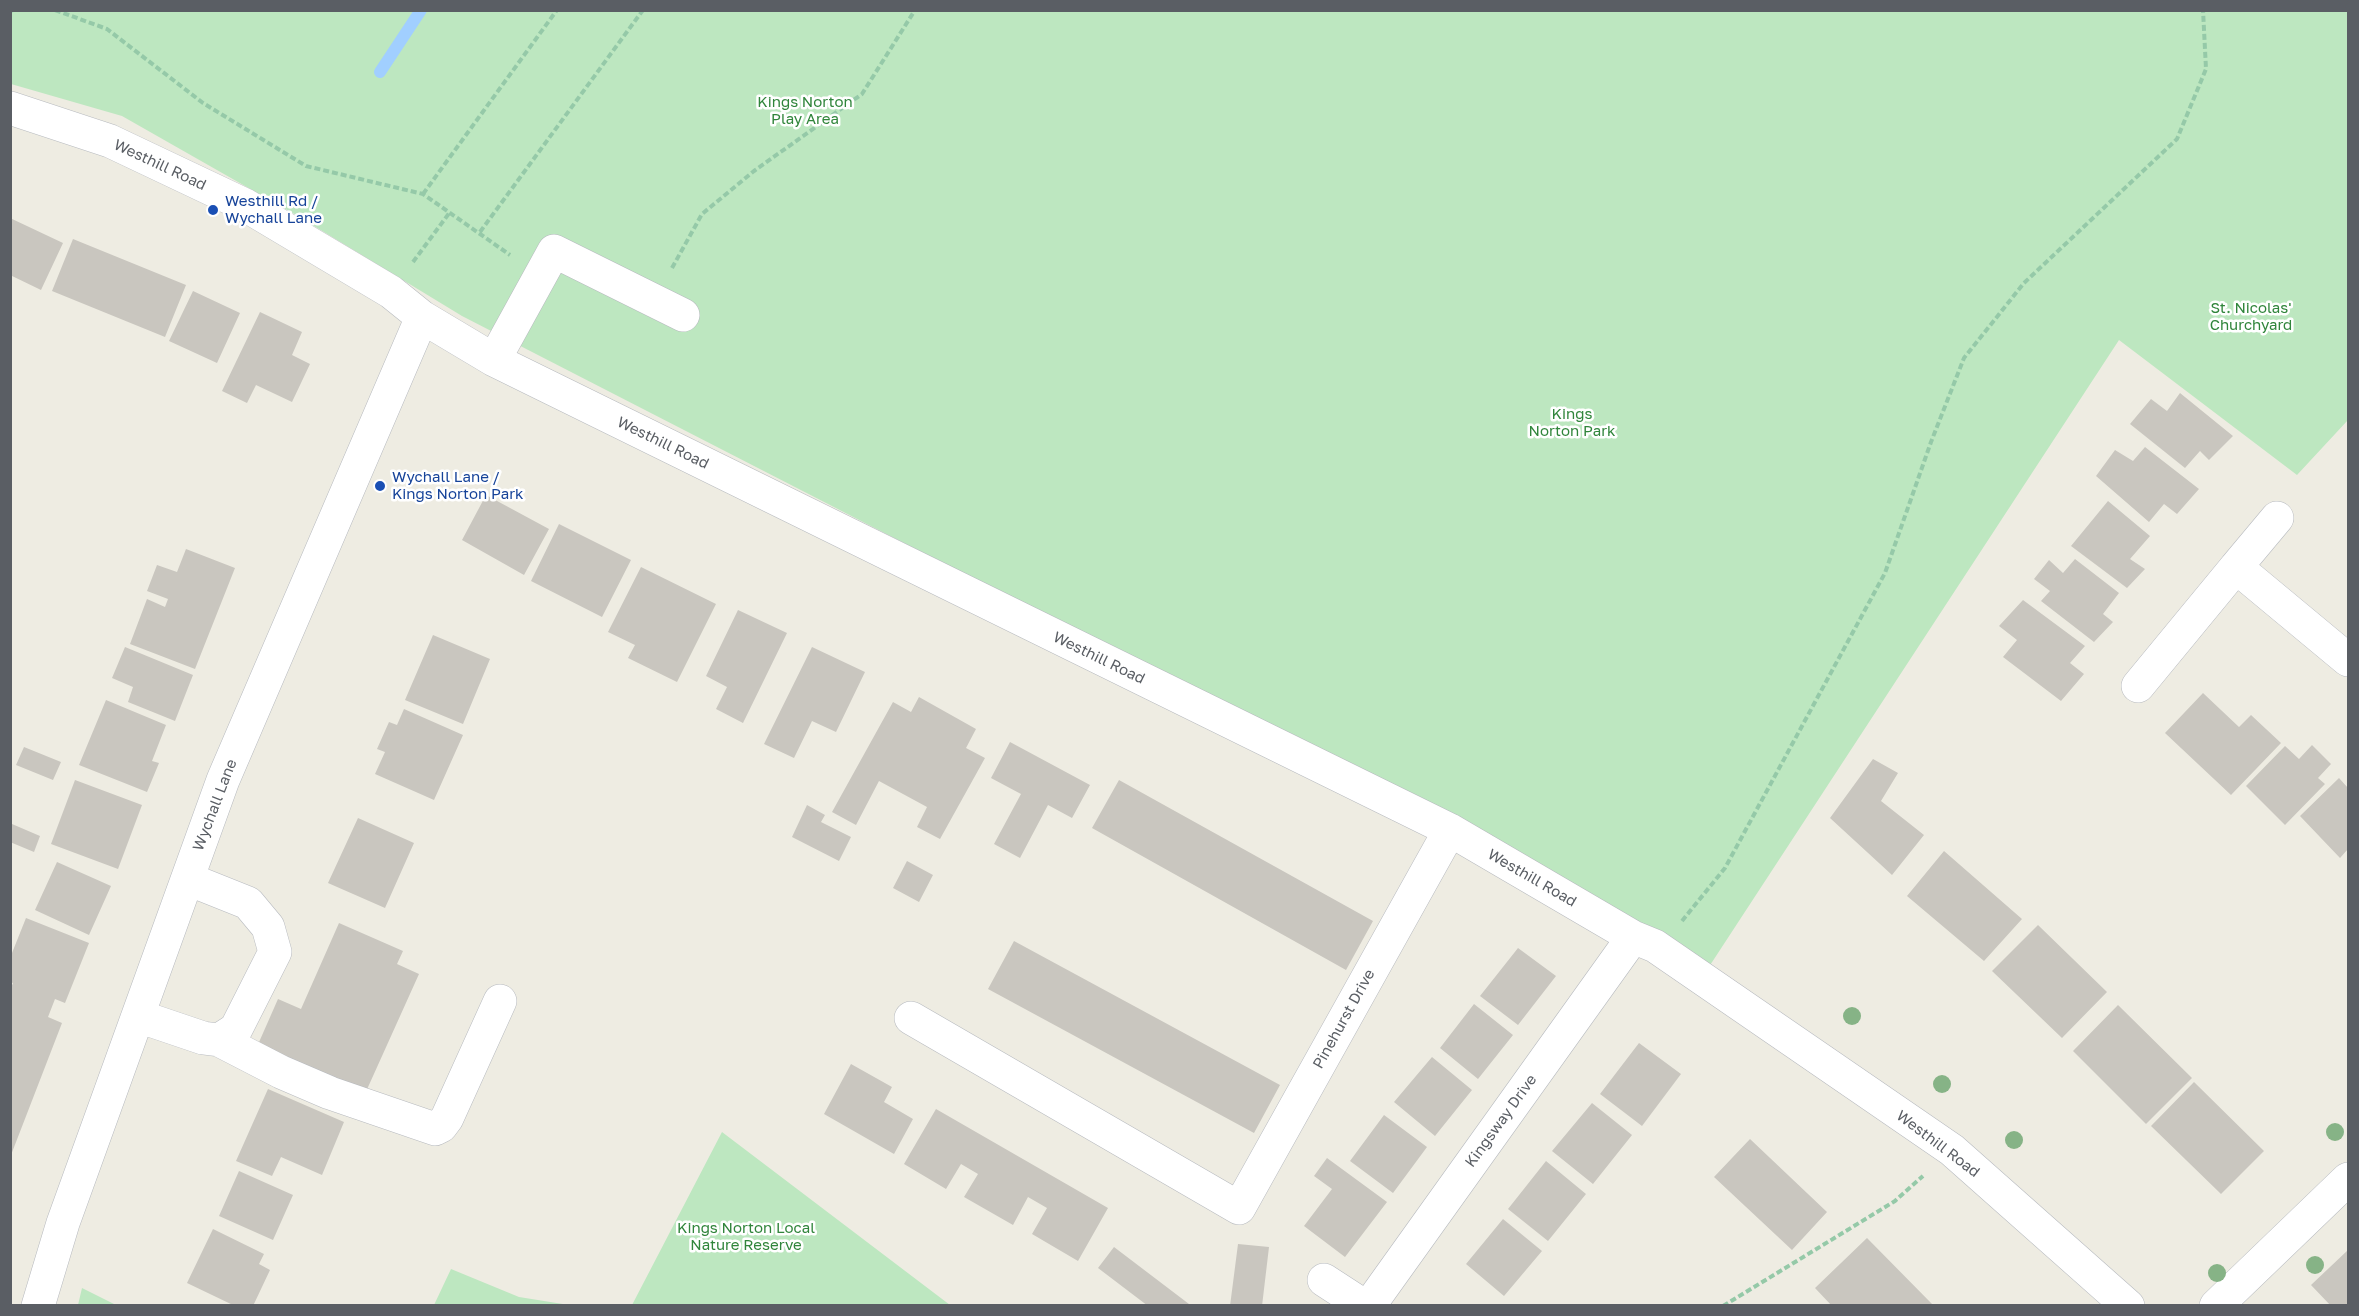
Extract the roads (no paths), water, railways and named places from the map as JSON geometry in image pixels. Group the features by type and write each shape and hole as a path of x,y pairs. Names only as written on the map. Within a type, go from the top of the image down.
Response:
{"street":[{"name":"Westhill Road","path":"10,108 110,141 245,205 391,292 422,317 494,360 1450,830 1633,937 1655,946 1952,1150 2128,1305"},
{"path":"494,360 554,251 683,315"},
{"name":"Wychall Lane","path":"38,1305 63,1223 223,780 422,317"},
{"path":"2138,686 2277,518"},
{"path":"2236,567 2349,660"},
{"name":"Pinehurst Drive","path":"910,1018 1239,1208 1450,830"},
{"path":"188,879 248,903 268,927 274,952 236,1029 219,1040"},
{"name":"Kingsway Drive","path":"1369,1305 1633,937"},
{"path":"138,1016 203,1038 219,1040 281,1072 330,1093 435,1130 447,1118 500,1001"},
{"path":"2216,1305 2349,1179"},
{"path":"1324,1280 1364,1305"}],"waterway":[{"path":"380,72 421,10"}],"place":[{"name":"Westhill Rd / Wychall Lane","path":"213,210"},
{"name":"Wychall Lane / Kings Norton Park","path":"380,486"}],"park label":[{"name":"Kings Norton Play Area","path":"805,110"},
{"name":"St. Nicolas' Churchyard","path":"2251,316"},
{"name":"Kings Norton Park","path":"1572,422"},
{"name":"Kings Norton Local Nature Reserve","path":"746,1236"}]}
